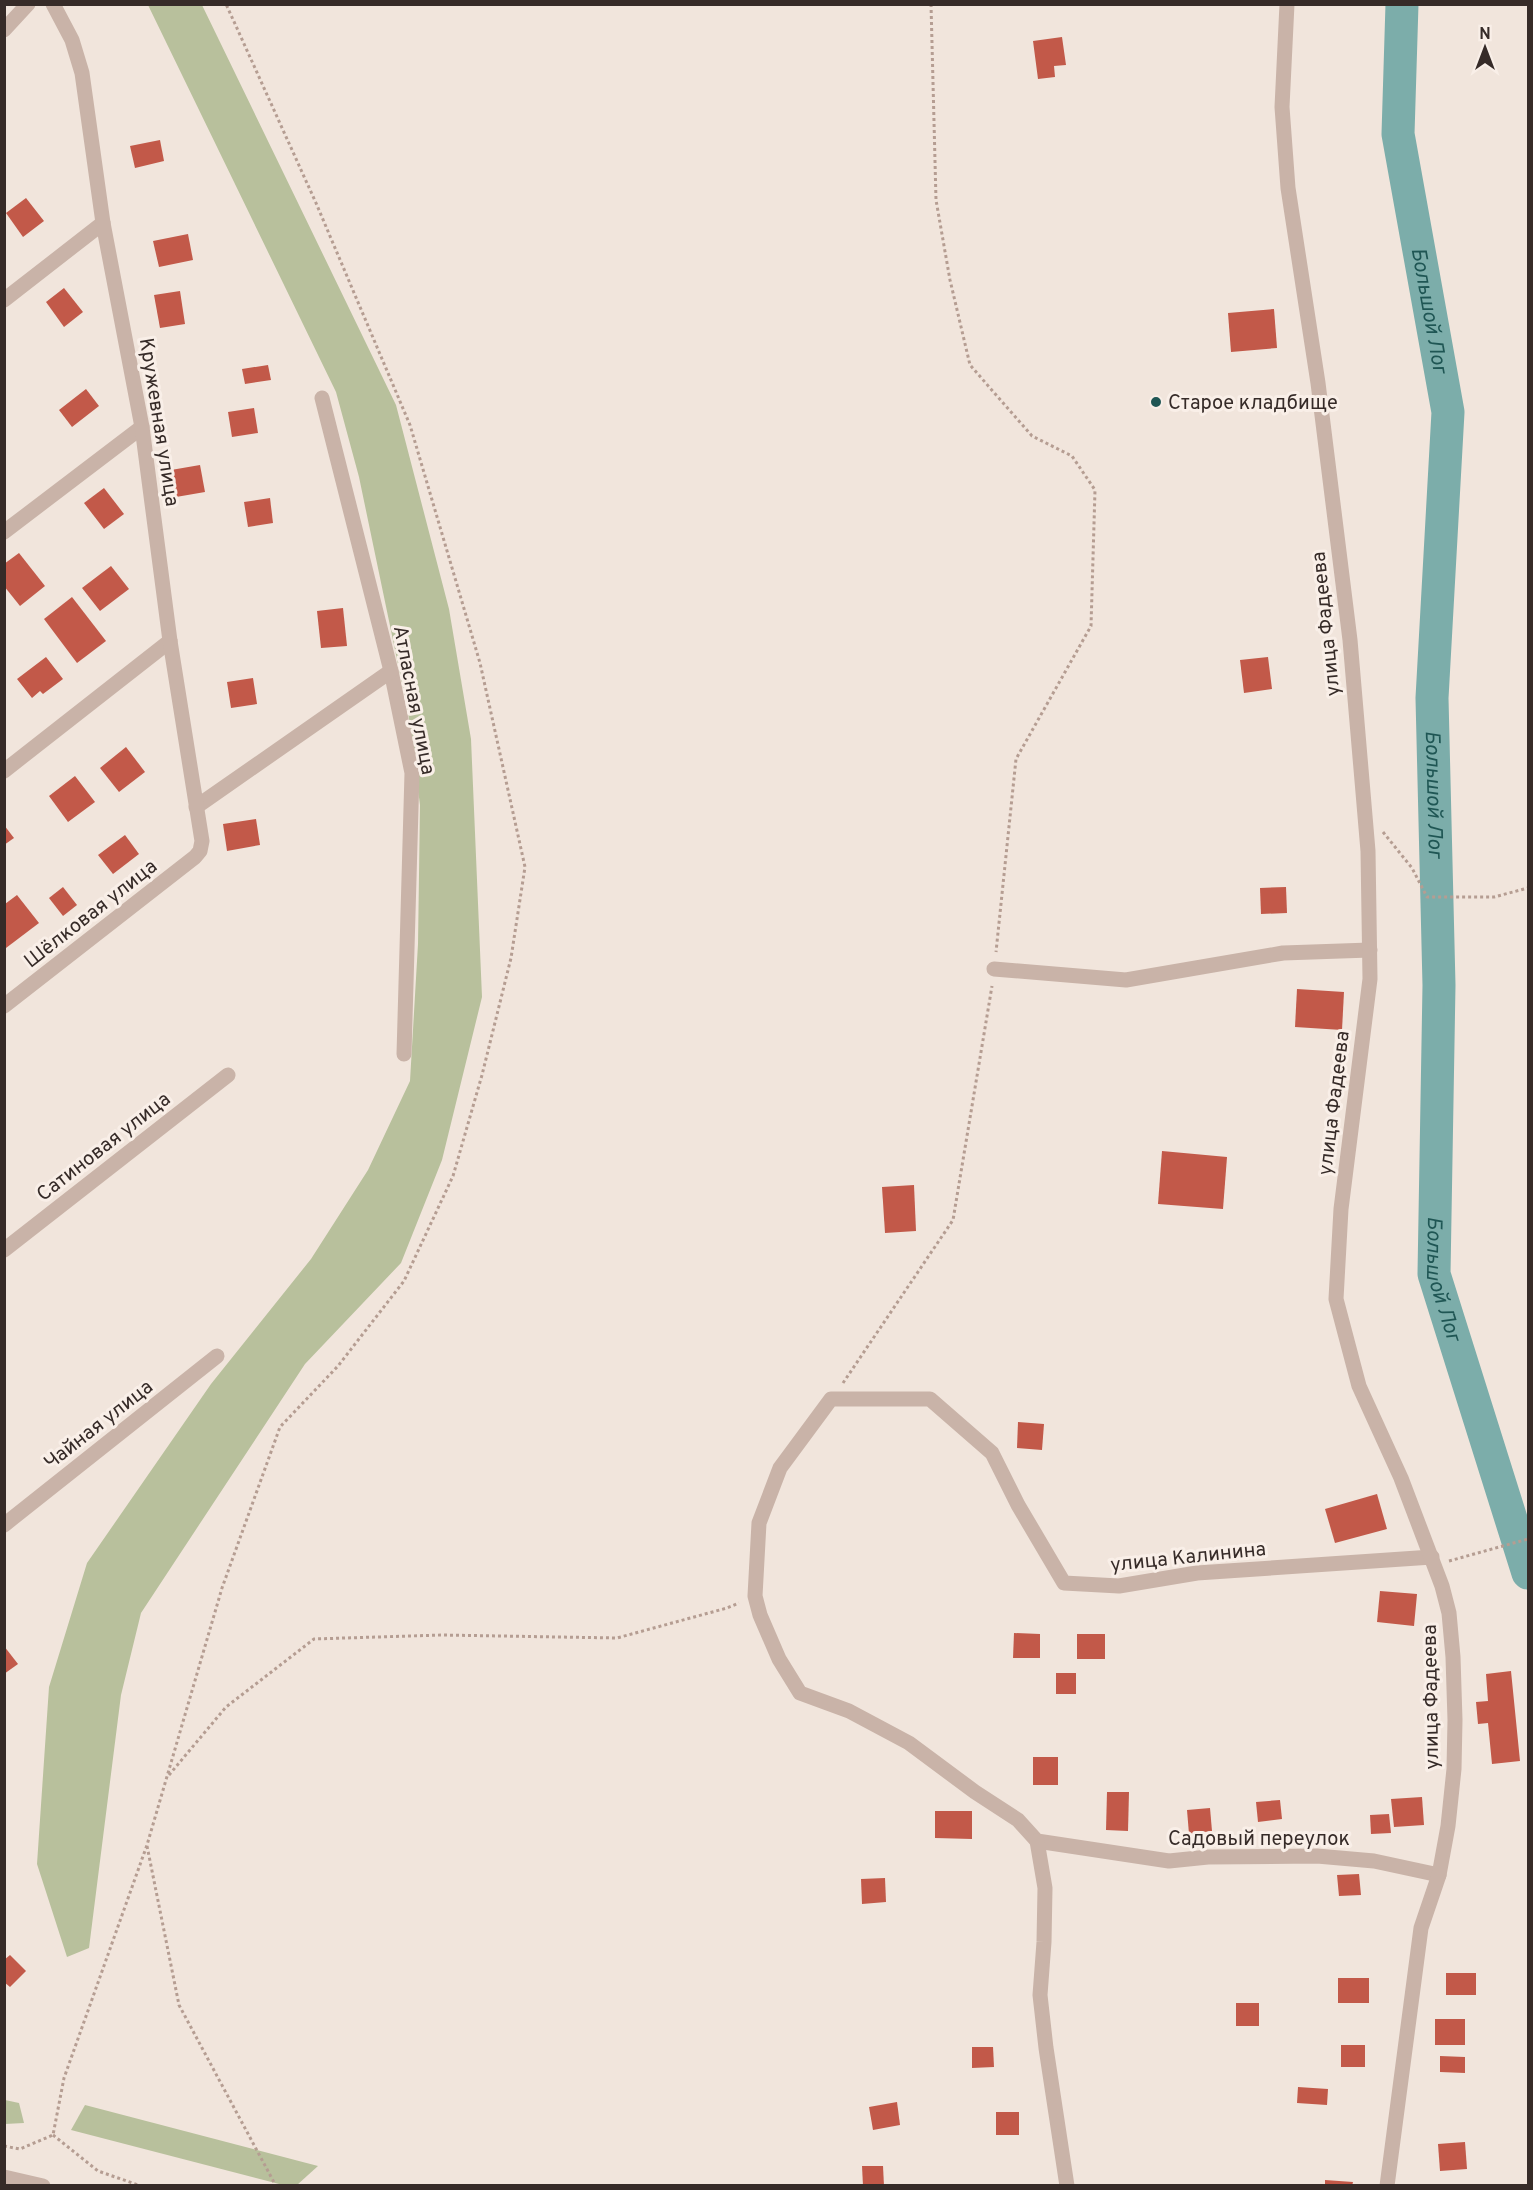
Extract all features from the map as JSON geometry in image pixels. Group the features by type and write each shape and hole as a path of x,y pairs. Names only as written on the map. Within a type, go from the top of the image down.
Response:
{"street":[{"path":"4,30 28,4"},
{"name":"Кружевная улица","path":"53,4 72,40 82,73 103,223 142,427 170,641 202,841 200,851"},
{"name":"улица Фадеева","path":"1287,4 1282,106 1288,188 1327,453 1350,640 1368,851 1370,979 1341,1209 1336,1299 1359,1386 1401,1478 1433,1561 1449,1613 1455,1720 1452,1781 1439,1875 1421,1928 1387,2186"},
{"path":"4,300 103,223"},
{"name":"Атласная улица","path":"322,398 391,671 412,773 404,1053"},
{"path":"4,532 142,427"},
{"path":"4,771 170,641"},
{"path":"196,807 391,671"},
{"name":"Шёлковая улица","path":"4,1006 200,851"},
{"path":"994,969 1126,980 1283,953 1370,950"},
{"name":"Сатиновая улица","path":"4,1250 228,1075"},
{"name":"Чайная улица","path":"4,1525 217,1356"},
{"path":"831,1399 780,1468 759,1523 754,1596 779,1659 800,1693 849,1711 909,1743 975,1792 1018,1820 1037,1841 1045,1888 1040,1995 1067,2186"},
{"name":"улица Калинина","path":"831,1399 930,1399 992,1453 1018,1504 1064,1583 1119,1586 1197,1573 1433,1561"},
{"name":"Садовый переулок","path":"1037,1841 1169,1861 1208,1857 1317,1856 1374,1861 1439,1875"},
{"path":"4,2177 43,2186"}],"path":[{"path":"53,2135 64,2078 147,1845 222,1588 280,1427 338,1366 404,1281 453,1176 482,1075 511,958 525,867 480,663 410,425 316,204 226,4"},
{"path":"831,1399 953,1220 994,969 1016,759 1091,626 1095,490 1072,456 1032,436 970,365 950,280 936,200 931,4"},
{"path":"1364,808 1412,868 1427,897 1494,897 1528,888"},
{"path":"1433,1561 1491,1551 1528,1539"},
{"path":"167,1777 226,1707 314,1639 442,1635 617,1638 727,1608 754,1596"},
{"path":"147,1845 179,2005 276,2186"},
{"path":"4,2146 20,2149 53,2135"},
{"path":"53,2135 98,2171 141,2186"}],"green space":[{"path":"148,5 202,5 396,405 449,609 471,739 482,997 442,1160 401,1263 305,1364 141,1613 121,1695 89,1948 67,1957 37,1864 49,1687 87,1563 211,1384 311,1259 368,1170 410,1081 418,944 420,805 408,712 359,477 336,392"},
{"path":"5,2100 19,2103 24,2123 5,2124"},
{"path":"85,2105 318,2166 297,2185 283,2185 71,2130"}],"building":[{"path":"1062,37 1066,65 1054,66 1055,77 1038,79 1033,41"},
{"path":"160,140 164,161 135,168 130,146"},
{"path":"26,198 44,221 23,237 6,213"},
{"path":"188,234 193,260 159,267 153,241"},
{"path":"64,288 83,312 64,327 46,302"},
{"path":"180,291 185,324 160,328 154,295"},
{"path":"1274,309 1277,348 1231,352 1228,313"},
{"path":"268,365 271,380 245,384 242,369"},
{"path":"86,389 99,406 72,427 59,410"},
{"path":"254,408 258,433 232,437 228,412"},
{"path":"200,465 205,492 176,497 171,470"},
{"path":"104,488 124,514 104,529 84,503"},
{"path":"270,498 273,523 248,527 244,502"},
{"path":"19,553 45,586 20,606 4,586 4,564"},
{"path":"111,566 129,589 100,611 82,588"},
{"path":"72,597 106,641 77,663 44,619"},
{"path":"343,608 347,646 321,648 317,611"},
{"path":"46,657 63,679 43,694 40,691 32,698 17,679"},
{"path":"1268,657 1272,689 1244,693 1240,660"},
{"path":"253,678 257,704 231,708 227,682"},
{"path":"126,747 145,772 119,792 100,768"},
{"path":"75,776 95,802 68,822 49,796"},
{"path":"256,819 260,845 227,851 223,824"},
{"path":"4,825 14,838 4,845"},
{"path":"125,835 139,854 113,874 98,855"},
{"path":"63,887 77,905 63,916 49,898"},
{"path":"1286,887 1287,913 1261,914 1260,888"},
{"path":"17,895 39,923 6,948 5,904"},
{"path":"1297,989 1344,992 1342,1030 1295,1027"},
{"path":"1162,1151 1227,1157 1223,1209 1158,1204"},
{"path":"914,1185 916,1231 885,1233 882,1187"},
{"path":"1018,1422 1044,1424 1042,1450 1017,1448"},
{"path":"1377,1494 1387,1529 1335,1543 1325,1509"},
{"path":"1380,1591 1417,1594 1414,1626 1377,1622"},
{"path":"1014,1633 1040,1634 1040,1658 1013,1658"},
{"path":"1077,1634 1105,1634 1105,1659 1077,1659"},
{"path":"4,1646 18,1664 4,1674"},
{"path":"1511,1671 1520,1761 1492,1764 1488,1723 1478,1724 1476,1702 1488,1701 1486,1674"},
{"path":"1056,1673 1076,1673 1076,1694 1056,1694"},
{"path":"1033,1757 1058,1757 1058,1785 1033,1785"},
{"path":"1107,1792 1129,1792 1128,1831 1106,1830"},
{"path":"1422,1797 1424,1825 1394,1827 1391,1799"},
{"path":"1280,1800 1282,1819 1258,1822 1256,1802"},
{"path":"1210,1808 1212,1831 1189,1834 1187,1810"},
{"path":"935,1811 972,1811 972,1839 935,1838"},
{"path":"1389,1814 1391,1833 1371,1834 1370,1815"},
{"path":"1359,1874 1361,1895 1339,1896 1337,1875"},
{"path":"885,1878 886,1902 862,1904 861,1879"},
{"path":"10,1955 26,1971 10,1987 4,1982 4,1960"},
{"path":"1446,1973 1476,1973 1476,1995 1446,1995"},
{"path":"1338,1978 1369,1978 1369,2003 1338,2003"},
{"path":"1236,2003 1259,2003 1259,2026 1236,2026"},
{"path":"1435,2019 1465,2019 1465,2045 1435,2045"},
{"path":"1341,2045 1365,2045 1365,2067 1341,2067"},
{"path":"972,2047 993,2047 994,2067 972,2068"},
{"path":"1440,2056 1465,2057 1465,2073 1440,2072"},
{"path":"1298,2087 1328,2089 1327,2105 1297,2103"},
{"path":"897,2102 900,2125 873,2130 869,2107"},
{"path":"996,2112 1019,2112 1019,2135 996,2135"},
{"path":"1465,2142 1467,2169 1440,2171 1438,2144"},
{"path":"862,2166 883,2166 884,2186 863,2186"},
{"path":"1325,2180 1353,2182 1352,2186 1325,2186"}],"waterway":[{"name":"Большой Лог","path":"1402,4 1398,134 1448,412 1432,698 1439,985 1434,1274 1528,1573"}],"place":[{"name":"Старое кладбище","path":"1156,402"}]}
